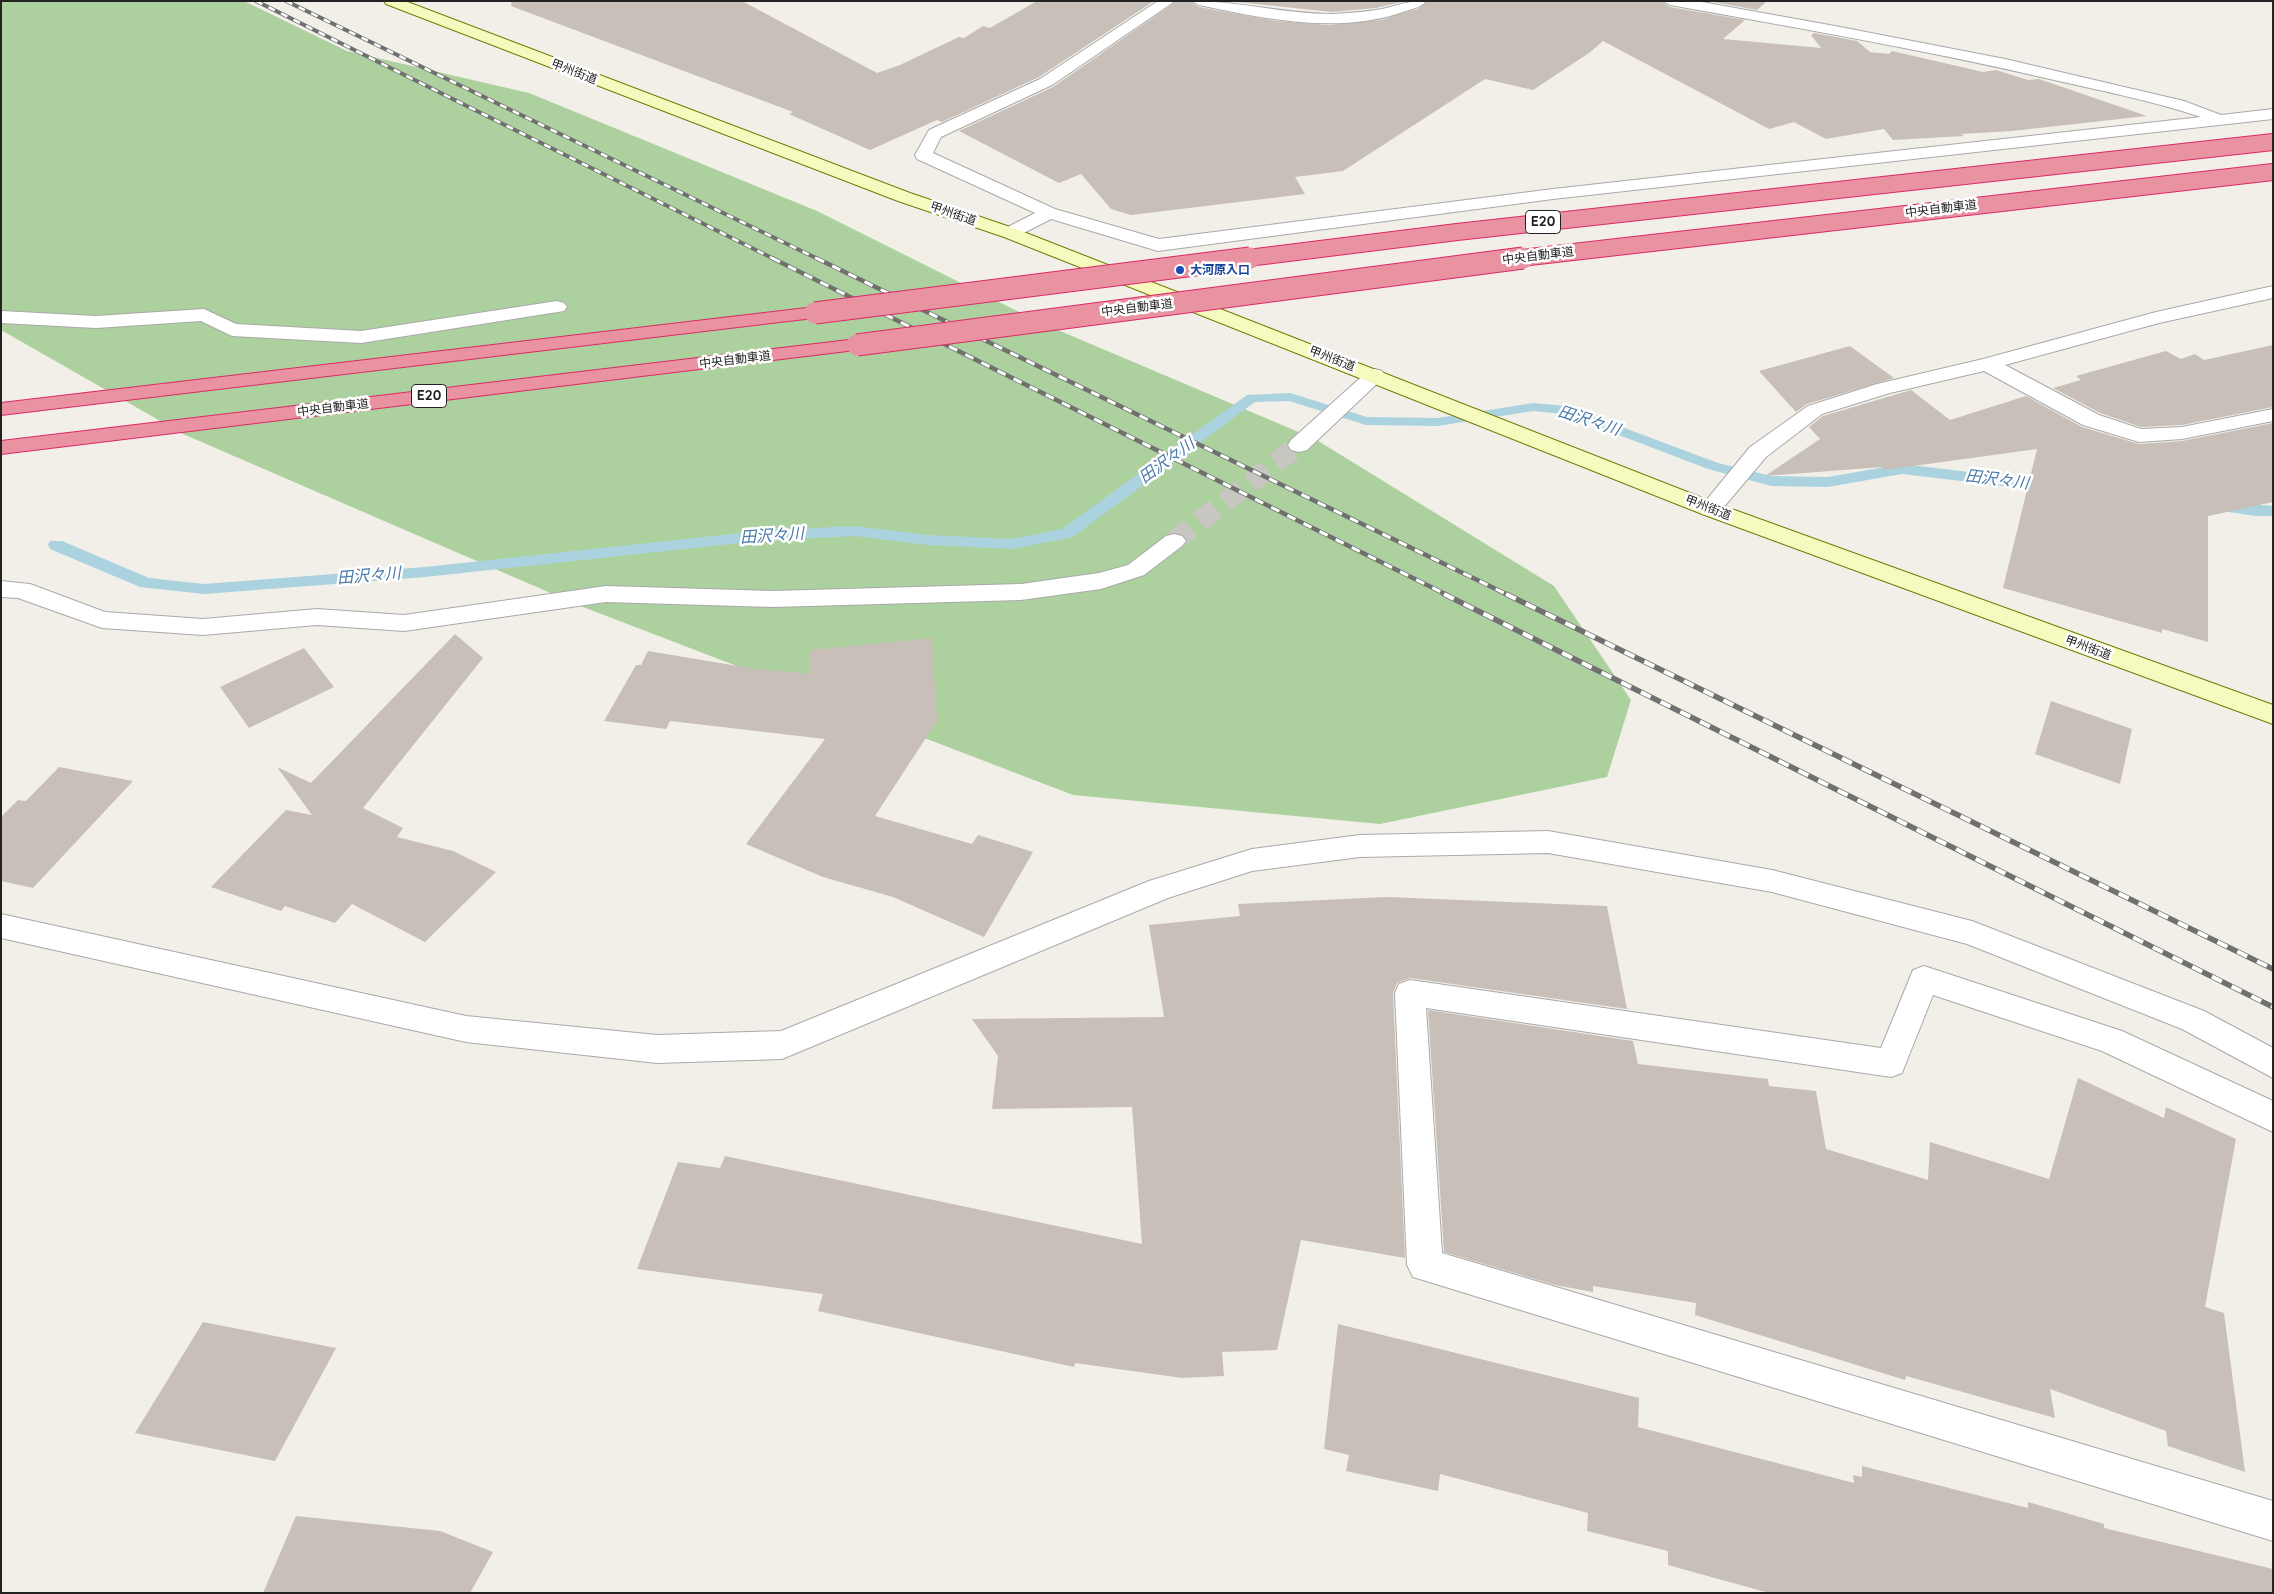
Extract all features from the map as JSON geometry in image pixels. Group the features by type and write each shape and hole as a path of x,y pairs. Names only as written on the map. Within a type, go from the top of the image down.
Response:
{"highway":[{"name":"E20","path":"1,409 815,313 1457,232 2273,142"},
{"name":"中央自動車道","path":"1,448 857,345 1490,262 2273,172"}],"main road":[{"name":"甲州街道","path":"391,1 904,197 1010,233 1710,509 2273,715"}],"street":[{"path":"1168,1 1046,82 936,134 923,155 1049,213 1158,246 1553,194 2273,114"},
{"path":"1199,1 1261,14 1320,20 1380,14 1419,1"},
{"path":"1670,1 1835,30 2005,64 2178,104 2220,119"},
{"path":"1010,233 1049,213"},
{"path":"1710,509 1758,452 1815,410 1884,388 1987,364 2156,318 2273,292"},
{"path":"1,317 96,322 204,315 232,330 361,337 556,307"},
{"path":"1987,364 2091,420 2139,436 2182,433 2273,415"},
{"path":"1299,445 1375,376"},
{"path":"1,589 22,590 102,620 203,627 317,617 404,623 606,594 773,599 1021,592 1101,581 1136,570 1174,541"},
{"path":"1,926 466,1029 657,1049 782,1045 1159,889 1252,860 1360,846 1548,842 1772,881 1972,933 2194,1020 2273,1064"},
{"path":"2273,1117 2111,1041 1924,979 1891,1062 1410,993 1424,1265 2273,1521"}],"green space":[{"path":"1,1 244,1 347,51 529,93 817,211 1039,322 1315,439 1554,586 1631,700 1607,777 1380,824 1073,795 583,607 183,434 1,330"}],"building":[{"path":"512,1 742,1 877,73 900,65 959,37 964,38 983,26 990,28 1037,1 1154,1 1039,77 942,122 937,120 870,150 789,114 793,112 511,6"},
{"path":"1177,1 1190,1 1199,7 1276,21 1329,25 1381,20 1417,9 1428,1 1661,1 1670,7 1745,20 1723,39 1821,48 1811,35 1814,33 1857,41 1870,52 1889,54 1892,51 1983,72 1996,70 2028,80 2039,79 2147,116 2012,131 1961,134 1964,136 1893,140 1884,129 1826,139 1794,122 1769,129 1603,41 1589,53 1533,90 1485,79 1343,171 1295,177 1305,194 1131,215 1111,209 1081,174 1059,183 959,131 1053,87"},
{"path":"1228,1 1405,1 1376,8 1332,12"},
{"path":"1708,1 1767,1 1757,10"},
{"path":"2273,345 2273,407 2182,425 2141,427 2100,413 2053,388 2081,380 2076,376 2166,351 2181,359 2195,354 2204,360"},
{"path":"1850,346 1894,378 1807,404 1796,412 1759,371"},
{"path":"1911,390 1950,420 2026,396 2082,427 2139,444 2182,441 2273,423 2273,502 2208,516 2208,642 2162,629 2162,633 2003,588 2037,449 1884,470 1883,467 1765,476 1820,439 1809,427 1823,416"},
{"path":"455,634 483,658 363,808 403,828 397,837 453,851 496,872 425,942 352,904 335,923 285,906 281,911 211,887 286,810 312,815 277,767 311,783"},
{"path":"932,638 937,721 875,816 972,844 978,835 1033,852 984,937 893,897 823,877 746,844 825,739 670,721 666,729 604,721 636,665 641,665 648,651 750,668 809,674 809,650"},
{"path":"304,648 334,687 249,728 220,687"},
{"path":"2051,701 2132,729 2120,784 2035,754"},
{"path":"59,767 133,781 33,888 1,881 1,817 18,800 26,801"},
{"path":"1388,897 1607,906 1627,1009 1410,978 1397,983 1393,993 1405,1258 1301,1240 1277,1350 1222,1352 1224,1376 1182,1378 1075,1363 1074,1367 818,1311 823,1294 637,1269 678,1162 720,1168 725,1156 1142,1244 1132,1107 992,1109 998,1056 972,1019 1164,1017 1149,925 1240,916 1238,904"},
{"path":"1428,1010 1633,1041 1638,1064 1768,1079 1769,1086 1816,1091 1826,1149 1928,1180 1930,1142 2049,1179 2078,1078 2164,1118 2166,1107 2236,1139 2205,1307 2224,1313 2245,1472 2168,1446 2166,1431 2050,1389 2055,1418 1906,1376 1905,1380 1695,1315 1696,1303 1593,1286 1593,1292 1555,1285 1444,1252"},
{"path":"203,1322 336,1348 275,1461 135,1433"},
{"path":"1338,1324 1639,1398 1638,1427 1854,1483 1853,1475 1862,1477 1862,1466 2028,1508 2028,1502 2104,1524 2104,1528 2273,1569 2273,1593 1769,1593 1668,1565 1668,1551 1587,1531 1588,1513 1440,1474 1438,1491 1346,1471 1349,1455 1324,1449"},
{"path":"296,1516 440,1531 493,1552 470,1593 263,1593"}],"waterway":[{"name":"田沢々川","path":"56,545 146,583 204,589 425,572 759,536 854,531 928,540 1012,544 1067,533 1252,398 1290,397 1366,421 1438,422 1533,407 1566,410 1713,466 1771,481 1828,482 1902,469 2054,487"},
{"name":"田沢々川","path":"2215,506 2255,511 2273,511"}],"tunnel":[{"path":"1174,541 1299,445"}],"railway":[{"path":"256,1 774,259"},
{"path":"286,1 818,259"},
{"path":"772,258 1447,595"},
{"path":"816,258 1508,595"},
{"path":"1444,594 2273,1007"},
{"path":"1506,594 2273,969"}],"place":[{"name":"大河原入口","path":"1180,270"}]}
